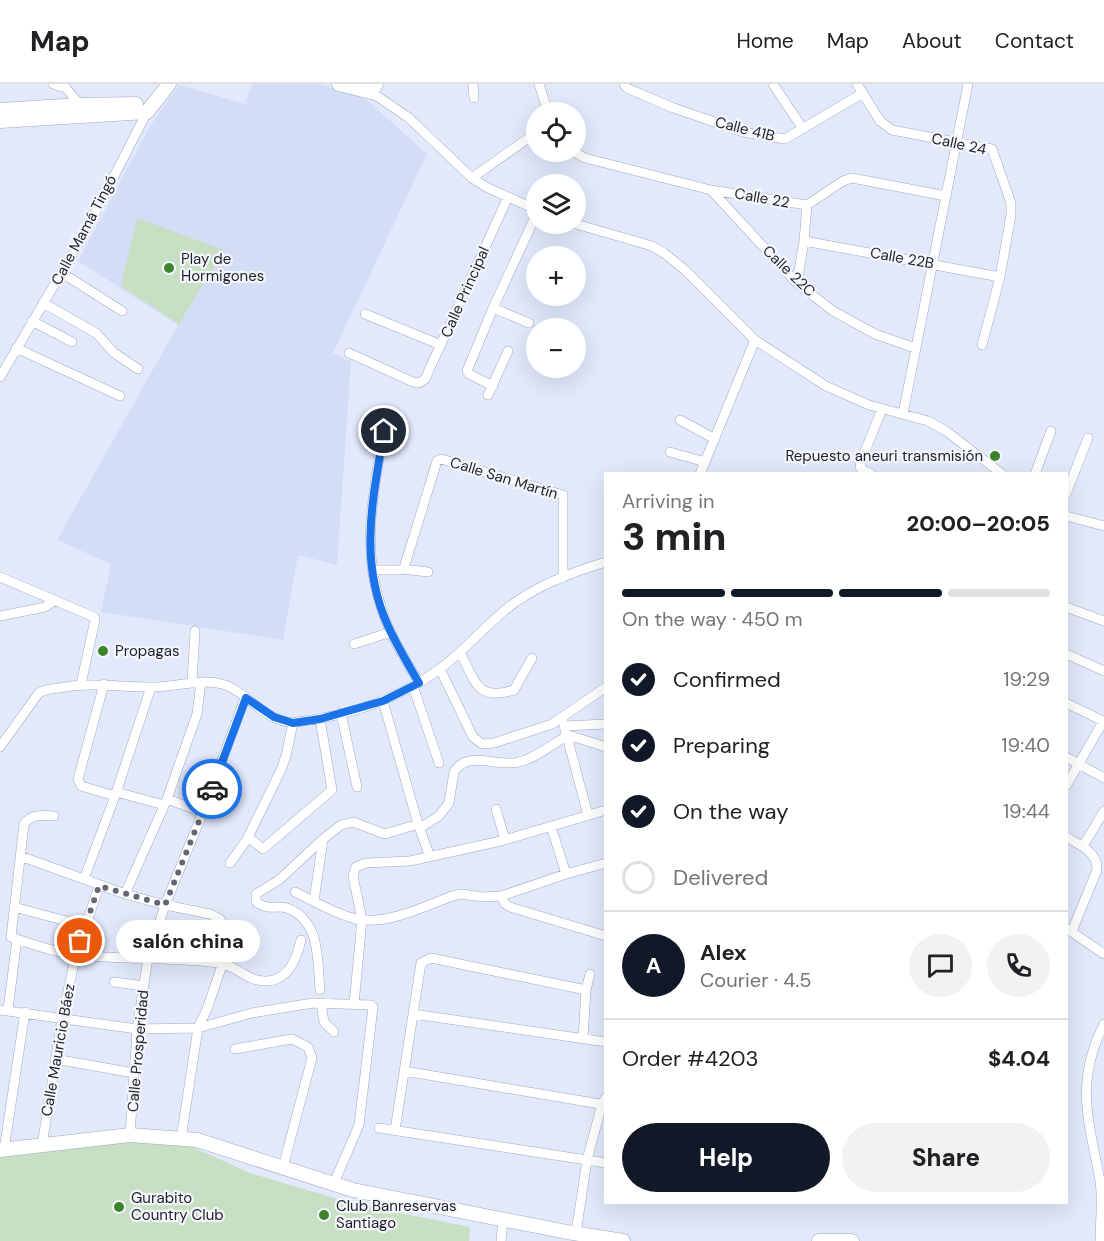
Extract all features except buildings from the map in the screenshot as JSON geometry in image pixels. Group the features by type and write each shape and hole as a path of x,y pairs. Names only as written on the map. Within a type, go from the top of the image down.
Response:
{"street":[{"path":"53,84 66,88 80,105"},
{"name":"Calle Mamá Tingó","path":"0,377 62,273 150,108 169,84"},
{"path":"339,84 374,88 472,178 526,206"},
{"path":"473,84 474,98"},
{"path":"538,84 544,102"},
{"name":"Calle 41B","path":"624,84 627,88 671,107 743,132 785,139 863,93"},
{"path":"773,84 802,129"},
{"name":"Calle 24","path":"857,84 880,121 892,130 992,149 1011,204 1011,215 1000,277 982,345"},
{"path":"903,414 968,84"},
{"path":"0,110 80,105 150,108"},
{"path":"0,121 150,108"},
{"path":"472,178 526,140"},
{"name":"Calle 22","path":"586,158 711,190 807,205 843,181 852,178 946,196"},
{"name":"Calle 22C","path":"711,190 797,283 832,310 875,334 915,348"},
{"name":"Calle Principal","path":"349,353 412,382 425,379 508,197"},
{"path":"797,283 807,205"},
{"path":"586,227 652,246 664,253 686,270 755,340 826,386 869,405 928,421 946,431 999,472"},
{"path":"494,386 467,372 527,234"},
{"name":"Calle 22B","path":"804,241 1000,277"},
{"path":"62,273 122,311"},
{"path":"43,303 96,333 114,353 138,369"},
{"path":"493,309 526,322"},
{"path":"365,314 441,345"},
{"path":"32,321 72,342"},
{"path":"701,472 755,340"},
{"path":"16,348 120,396"},
{"path":"488,395 508,351"},
{"path":"866,472 860,467 861,461 882,409"},
{"path":"387,412 370,519 369,543 372,570 382,612 416,685 439,763"},
{"path":"680,420 715,439"},
{"path":"1036,472 1051,431"},
{"path":"1068,489 1088,438"},
{"path":"670,452 705,462"},
{"name":"Calle San Martín","path":"403,569 437,461 441,459 563,495 563,578"},
{"path":"1068,517 1104,526"},
{"path":"0,747 38,694 45,690 81,684 151,687 197,683 225,684 274,717 293,723 320,719 383,701 416,685 440,669 505,609 522,597 604,563"},
{"path":"372,570 403,569 428,572"},
{"path":"0,578 95,618 81,684"},
{"path":"0,615 45,607 54,601"},
{"path":"1068,608 1104,621"},
{"path":"124,894 165,802 197,714 195,631"},
{"path":"354,644 391,632"},
{"path":"459,652 478,687 494,694 514,690 532,658"},
{"path":"1068,655 1104,671"},
{"path":"440,669 473,737 482,744 494,743 542,728 604,724"},
{"path":"104,684 78,779 81,786 165,802 203,812"},
{"path":"84,879 116,794 151,687"},
{"path":"320,990 314,937 310,925 300,915 285,907 267,907 256,902 256,894 279,880 341,825 353,822 386,834 419,826 439,816 449,803 453,772 459,765 472,760 498,764 519,762 530,758 604,689"},
{"name":"Calle Prosperidad","path":"130,1135 137,1029 148,958 165,905 246,698"},
{"path":"383,701 430,857"},
{"path":"1068,704 1103,721 1068,783"},
{"path":"341,713 357,787"},
{"path":"248,838 264,849 332,791 320,719"},
{"path":"230,863 248,838 284,763 293,723"},
{"path":"565,726 604,746"},
{"path":"565,726 588,815"},
{"path":"1068,758 1104,778"},
{"path":"496,809 505,840"},
{"path":"354,1004 362,920 353,876 356,867 366,863 410,861 505,840 604,811"},
{"path":"1083,846 1104,811"},
{"path":"54,816 36,815 25,822 14,907 14,938 4,1010 137,1029 198,1028 252,1013 321,1003 372,1005 359,1125 334,1184"},
{"path":"551,826 566,874"},
{"path":"1068,838 1095,856 1097,870 1069,929 1104,954"},
{"path":"314,901 323,839"},
{"path":"20,856 124,894 210,914 220,919 229,934 228,948 198,1028 181,1139"},
{"path":"295,892 349,917 362,920 396,916 461,894 483,897 501,896 604,864"},
{"name":"Calle Mauricio Báez","path":"42,1146 62,1018 75,955 99,886"},
{"path":"501,896 505,904 510,907 604,935"},
{"path":"14,907 85,926"},
{"path":"14,938 75,955 223,963 254,979 267,982 281,976 292,967 301,940"},
{"path":"297,956 317,957"},
{"path":"395,1130 422,963 431,958 586,990"},
{"path":"583,1038 586,990 590,974"},
{"path":"114,982 144,986"},
{"path":"321,1003 324,1022 334,1032"},
{"path":"25,1012 2,1150 130,1135 196,1140 353,1190 503,1219 570,1235 623,1241"},
{"path":"413,1014 604,1042"},
{"path":"1100,1241 1099,1158 1085,1101 1089,1060 1104,1024"},
{"path":"235,1049 292,1039 308,1047 312,1058 283,1167"},
{"path":"55,1059 134,1073"},
{"path":"404,1071 604,1102 587,1160 570,1235"},
{"path":"379,1128 604,1163"},
{"path":"501,1241 503,1219"},
{"path":"819,1241 852,1241"}],"shaded area":[{"path":"252,84 320,84 366,99 427,154 333,353 351,362 337,565 298,555 283,640 101,612 111,564 57,540 178,325 78,261 150,126 179,85 245,104"}],"green space":[{"name":"Play de Hormigones","path":"137,218 224,250 179,324 121,286"},
{"name":"Gurabito Country Club","path":"133,1140 188,1145 250,1173 355,1204 470,1227 469,1241 0,1241 0,1154"}],"way so far":[{"path":"80,941 99,886 165,905 212,789"}],"place":[{"name":"Play de Hormigones","path":"169,268"},
{"name":"Repuesto aneuri transmisión","path":"995,456"},
{"name":"Propagas","path":"103,651"},
{"name":"salón china","path":"80,941"},
{"name":"Gurabito Country Club","path":"119,1207"},
{"name":"Club Banreservas Santiago","path":"324,1215"}],"route":[{"path":"212,789 246,698 281,721 293,723 320,719 383,701 419,683 387,626 370,564 370,519 384,431"}]}
